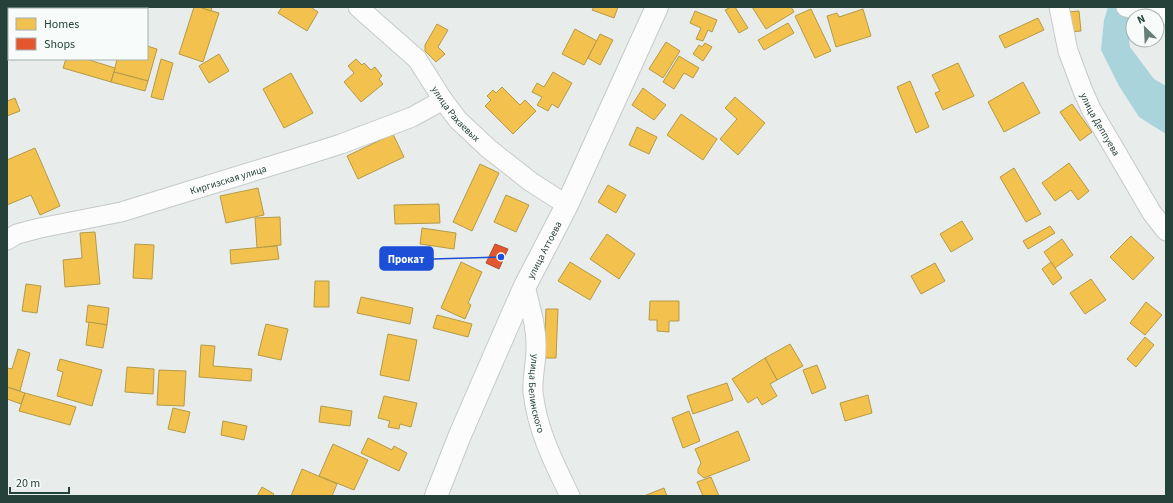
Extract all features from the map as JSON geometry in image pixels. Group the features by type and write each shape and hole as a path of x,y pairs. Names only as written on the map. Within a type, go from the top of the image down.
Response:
{"street":[{"name":"улица Рахаевых","path":"358,7 417,59 443,100 458,120 489,149 531,182 567,205"},
{"name":"улица Аттоева","path":"436,496 460,436 525,286 567,205 657,7"},
{"name":"улица Деппуева","path":"1059,7 1068,51 1091,109 1152,213 1166,231"},
{"name":"Киргизская улица","path":"7,240 16,234 40,228 121,212 341,144 412,117 443,100"},
{"name":"улица Белинского","path":"525,286 536,332 533,391 535,405 540,427 547,447 570,496"}],"water":[{"path":"1108,7 1137,7 1125,8 1125,48 1131,48 1154,79 1166,86 1166,134 1139,117 1119,86 1101,50 1104,20"}],"building: Homes":[{"path":"194,7 219,13 203,62 179,54"},
{"path":"199,7 212,7 211,11"},
{"path":"282,7 313,7 312,8 318,12 307,31 278,13"},
{"path":"594,7 618,7 614,18 592,10"},
{"path":"735,7 748,28 739,33 725,10"},
{"path":"752,7 791,7 794,12 766,29"},
{"path":"811,9 831,51 815,58 795,16"},
{"path":"863,9 871,36 836,47 827,16 837,13 839,17"},
{"path":"695,11 717,20 712,32 708,30 703,41 696,39 701,28 690,23"},
{"path":"1079,11 1081,31 1068,32 1066,12"},
{"path":"1038,18 1044,30 1005,48 999,36"},
{"path":"788,23 794,33 764,50 758,40"},
{"path":"437,24 448,30 438,47 445,54 436,62 425,51 425,45"},
{"path":"8,26 7,55 7,27"},
{"path":"575,29 597,41 584,65 562,54"},
{"path":"600,34 613,40 600,65 588,58"},
{"path":"666,42 680,51 663,78 649,69"},
{"path":"705,43 712,47 703,61 693,54 699,45 702,47"},
{"path":"148,46 157,49 148,81 114,72 117,60 148,60"},
{"path":"219,54 229,71 209,83 199,66"},
{"path":"679,56 699,68 693,78 684,73 674,89 663,82"},
{"path":"161,59 173,63 163,100 151,97"},
{"path":"356,59 362,65 364,63 371,70 375,67 382,76 379,79 383,84 361,102 344,82 354,73 348,66"},
{"path":"66,60 89,60 115,68 111,82 63,68"},
{"path":"958,63 974,96 943,110 935,93 940,91 932,75"},
{"path":"114,72 148,81 145,91 111,82"},
{"path":"553,72 572,83 558,108 552,104 548,111 537,105 542,97 532,92 537,83 544,87"},
{"path":"291,73 313,113 284,128 263,89"},
{"path":"910,81 929,127 916,133 897,87"},
{"path":"1023,82 1040,113 1004,132 988,102"},
{"path":"502,87 520,105 525,100 536,111 513,134 485,106 491,100 487,96 493,90 496,93"},
{"path":"643,88 666,105 654,120 632,105"},
{"path":"735,97 765,123 738,155 720,139 737,119 725,108"},
{"path":"15,98 20,111 7,116 7,101"},
{"path":"1072,104 1092,132 1080,141 1060,112"},
{"path":"681,114 717,139 703,160 667,135"},
{"path":"637,127 657,137 649,154 629,145"},
{"path":"393,134 404,157 358,179 347,156"},
{"path":"35,148 60,206 40,215 31,195 7,205 7,160"},
{"path":"1069,163 1089,191 1078,200 1071,190 1055,201 1042,183"},
{"path":"480,164 499,173 472,231 453,222"},
{"path":"1014,168 1041,214 1026,222 1000,177"},
{"path":"608,185 626,195 616,213 598,202"},
{"path":"258,188 264,215 226,223 220,196"},
{"path":"506,195 529,205 516,232 494,222"},
{"path":"439,204 440,223 395,224 394,205"},
{"path":"280,217 281,245 257,248 255,218"},
{"path":"962,221 973,239 951,252 940,234"},
{"path":"1050,226 1055,233 1028,249 1023,241"},
{"path":"422,228 456,233 454,249 420,244"},
{"path":"95,232 100,284 65,287 63,260 82,258 80,233"},
{"path":"607,234 635,254 619,279 590,259"},
{"path":"1131,236 1154,258 1133,280 1110,257"},
{"path":"1062,239 1073,255 1055,268 1044,252"},
{"path":"135,244 154,245 152,279 133,278"},
{"path":"277,246 279,259 231,264 230,250"},
{"path":"461,262 482,272 468,303 471,305 465,319 441,308"},
{"path":"570,262 601,281 590,300 558,281"},
{"path":"1051,262 1062,278 1053,285 1042,269"},
{"path":"935,263 945,281 921,294 911,276"},
{"path":"1091,279 1106,300 1085,314 1070,293"},
{"path":"315,281 329,281 329,307 314,307"},
{"path":"26,284 41,286 37,313 22,311"},
{"path":"361,297 413,308 410,324 357,313"},
{"path":"650,301 679,301 679,321 669,321 669,332 657,331 657,320 649,320"},
{"path":"1146,302 1162,315 1145,335 1130,323"},
{"path":"88,305 109,308 107,325 86,322"},
{"path":"546,309 558,309 556,358 544,358"},
{"path":"437,315 472,324 468,337 433,328"},
{"path":"89,322 107,325 103,348 86,345"},
{"path":"266,324 288,329 281,360 258,355"},
{"path":"388,334 417,340 409,381 380,375"},
{"path":"1145,337 1154,345 1136,367 1127,359"},
{"path":"790,344 803,366 777,380 765,358"},
{"path":"201,345 215,346 213,366 252,369 251,381 199,377"},
{"path":"18,349 30,353 20,391 7,387 7,368 12,369"},
{"path":"765,358 777,380 770,384 777,396 762,405 757,397 748,403 732,379"},
{"path":"60,359 102,370 92,406 57,396 63,372 57,370"},
{"path":"817,365 826,388 812,394 803,370"},
{"path":"127,367 154,369 153,394 125,392"},
{"path":"159,370 186,371 184,406 157,405"},
{"path":"727,383 733,400 693,414 687,396"},
{"path":"7,387 25,393 21,404 7,399"},
{"path":"25,393 76,407 70,425 19,411"},
{"path":"868,395 872,413 845,421 840,403"},
{"path":"384,396 417,403 411,427 400,424 399,429 388,427 390,421 378,418"},
{"path":"321,406 352,411 350,426 319,422"},
{"path":"173,408 190,412 185,433 168,429"},
{"path":"689,411 700,441 683,448 672,418"},
{"path":"223,421 247,426 244,440 221,435"},
{"path":"738,431 750,460 704,478 698,473 701,463 695,449"},
{"path":"368,438 392,450 394,446 407,453 399,471 361,453"},
{"path":"333,444 368,460 354,490 319,476"},
{"path":"302,469 337,484 332,496 291,496"},
{"path":"711,477 719,496 703,496 697,482"},
{"path":"262,487 274,494 272,496 257,496"},
{"path":"664,488 667,496 644,496"}],"building: Shops":[{"path":"495,244 508,249 499,269 486,263"}],"place":[{"name":"Прокат","path":"501,257"}]}
